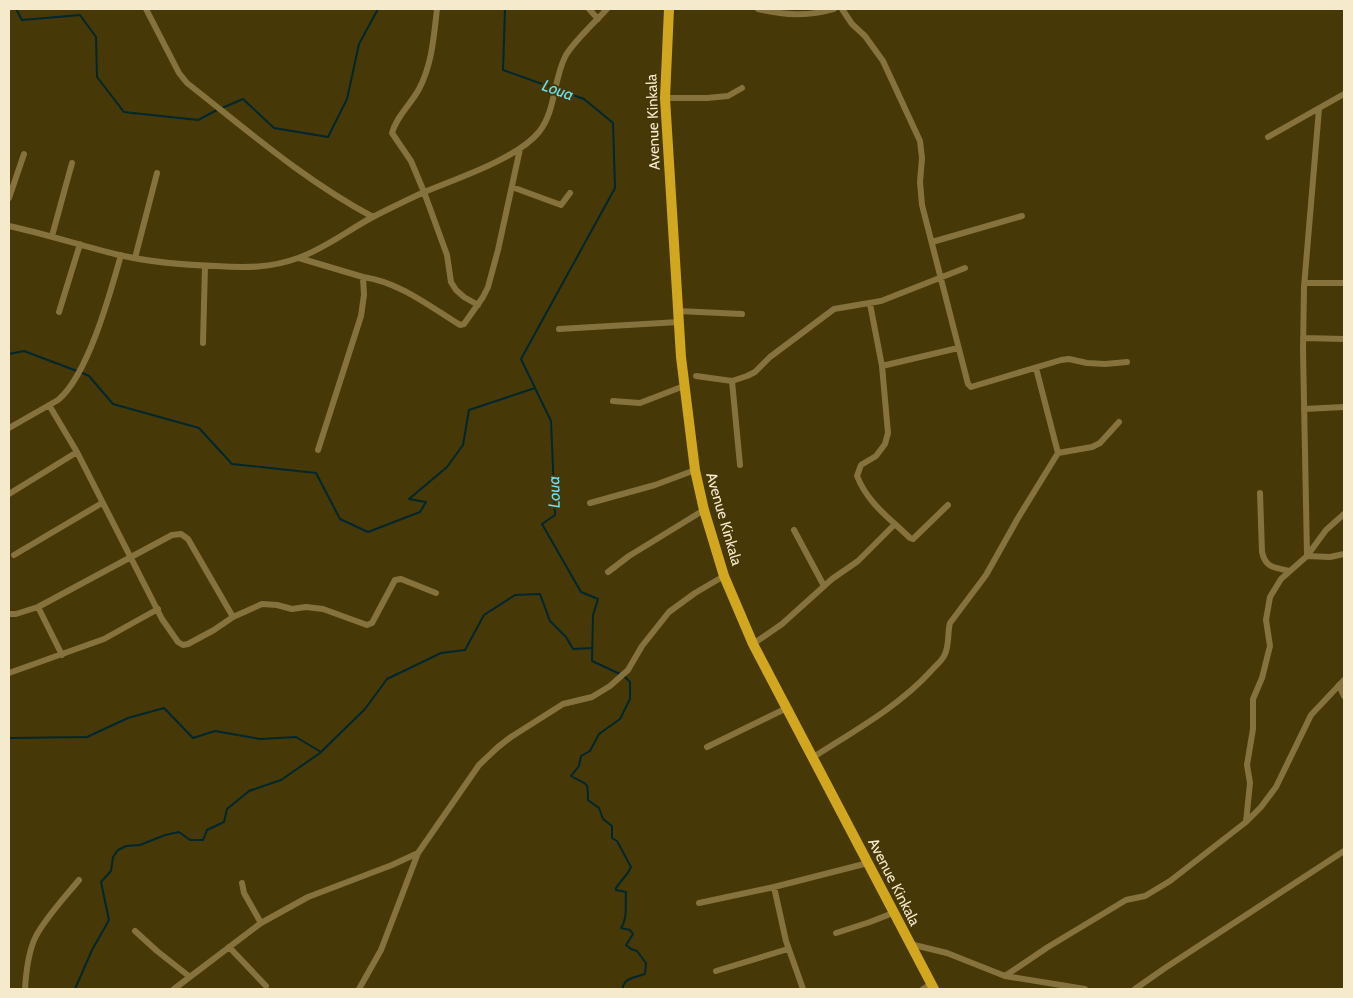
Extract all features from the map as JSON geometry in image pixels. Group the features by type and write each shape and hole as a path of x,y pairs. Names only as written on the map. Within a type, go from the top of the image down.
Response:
{"main road":[{"name":"Avenue Kinkala","path":"669,9 665,98 678,311 684,386 695,470 704,510 724,576 753,644 868,863 929,988"}],"street":[{"path":"146,9 179,73 187,82 316,184 373,217"},
{"path":"437,9 428,66 419,89 396,123 392,133 411,161 424,192 447,255 452,282 456,290 478,305"},
{"path":"589,9 598,19"},
{"path":"9,226 135,258 205,266 254,268 270,266 299,258 373,217 520,149 533,138 544,124 565,56 607,9"},
{"path":"758,9 783,15 806,15 834,9"},
{"path":"842,9 883,61 920,141 922,205 958,348 967,381 971,387 1069,359 1105,364 1127,362"},
{"path":"665,98 728,96 742,88"},
{"path":"1268,137 1344,94"},
{"path":"1307,556 1303,338 1304,283 1319,109"},
{"path":"299,258 397,286 460,325 464,324 483,297 490,280 520,149"},
{"path":"9,198 24,154"},
{"path":"52,236 72,164"},
{"path":"135,258 157,173"},
{"path":"512,187 561,204 570,193"},
{"path":"932,242 1022,216"},
{"path":"59,312 80,244"},
{"path":"9,428 65,394 72,384 90,348 109,298 121,255"},
{"path":"203,343 205,266"},
{"path":"696,376 732,381 755,372 770,357 834,309 870,304 901,294 965,268"},
{"path":"318,450 362,316 363,277"},
{"path":"1304,283 1344,283"},
{"path":"870,304 882,366 888,433 885,444 876,456 861,466 857,476 863,490 881,511 901,531 913,539 948,505"},
{"path":"678,311 742,314"},
{"path":"559,329 679,322"},
{"path":"1303,338 1344,339"},
{"path":"882,366 958,348"},
{"path":"812,758 891,707 923,679 943,657 948,646 947,632 950,622 986,575 1058,453 1036,368"},
{"path":"732,381 740,465"},
{"path":"613,401 640,403 684,386"},
{"path":"49,405 77,452 168,628 182,645 188,644 262,604 292,609 306,607 323,609 367,625 372,623 395,580 401,579 436,593"},
{"path":"1304,409 1344,407"},
{"path":"1058,453 1092,447 1100,443 1119,422"},
{"path":"9,494 77,452"},
{"path":"590,503 655,485 695,470"},
{"path":"1260,493 1262,552 1264,560 1273,567 1289,571"},
{"path":"14,555 102,503"},
{"path":"608,572 629,556 704,510"},
{"path":"1246,822 1250,782 1247,765 1253,729 1253,699 1262,678 1270,646 1266,620 1270,597 1281,579 1307,556 1326,530 1344,514"},
{"path":"753,644 782,624 824,586 858,561 895,524"},
{"path":"794,530 824,586"},
{"path":"9,614 16,614 38,607 172,535 181,534 188,539 233,618"},
{"path":"1307,556 1330,557 1344,554"},
{"path":"359,989 381,950 418,853 479,765 498,747 563,704 592,697 610,686 628,670 642,646 669,612 695,593 724,576"},
{"path":"38,607 62,655"},
{"path":"9,673 104,639 158,609"},
{"path":"1005,976 1048,947 1126,900 1145,896 1170,882 1246,822 1261,807 1276,787 1311,715 1342,683"},
{"path":"1342,683 1344,696"},
{"path":"707,748 787,708"},
{"path":"1135,989 1344,851"},
{"path":"174,989 261,923 308,897 418,853"},
{"path":"699,903 774,887 868,863"},
{"path":"25,989 30,955 36,936 79,880"},
{"path":"242,883 244,893 261,923"},
{"path":"774,887 788,948 803,989"},
{"path":"836,933 893,913"},
{"path":"135,930 157,951 190,977"},
{"path":"909,944 946,953 1005,976 1085,989"},
{"path":"229,947 266,986"},
{"path":"716,972 788,948"}],"waterway":[{"path":"16,9 22,20 80,15 96,37 97,77 124,112 198,120 217,110"},
{"path":"222,108 243,99 274,128 328,137 347,99 359,44 378,9"},
{"name":"Loua","path":"505,9 503,70 584,99 613,123 615,188 521,359 551,421 555,515 542,524 581,592 598,599 593,615 592,661 620,674"},
{"path":"9,354 24,351 77,371"},
{"path":"82,373 89,376 113,404 199,428 232,464 316,473 340,519 368,532 420,512 426,502 409,499 447,467 463,445 469,410 535,388"},
{"path":"9,738 87,737 128,718 164,708 193,738 215,731 260,739 296,737 321,752 365,709 387,679 441,653 465,650 484,615 515,595 540,594 550,621 566,637 573,649 592,648"},
{"name":"Loua","path":"623,989 626,981 645,974 646,963 637,951 626,945 633,934 630,930 621,928 625,916 626,892 616,890 616,888 631,867 617,841 612,838 612,826 603,819 599,808 588,800 586,784 571,776 579,766 581,756 590,751 599,734 620,719 630,699 630,682 624,676"},
{"path":"75,989 92,950 109,920 101,882 111,871 113,857 118,850 126,846 140,845 165,835 179,832 190,840 203,840 207,830 224,822 227,809 249,791 281,780 320,753"}]}
